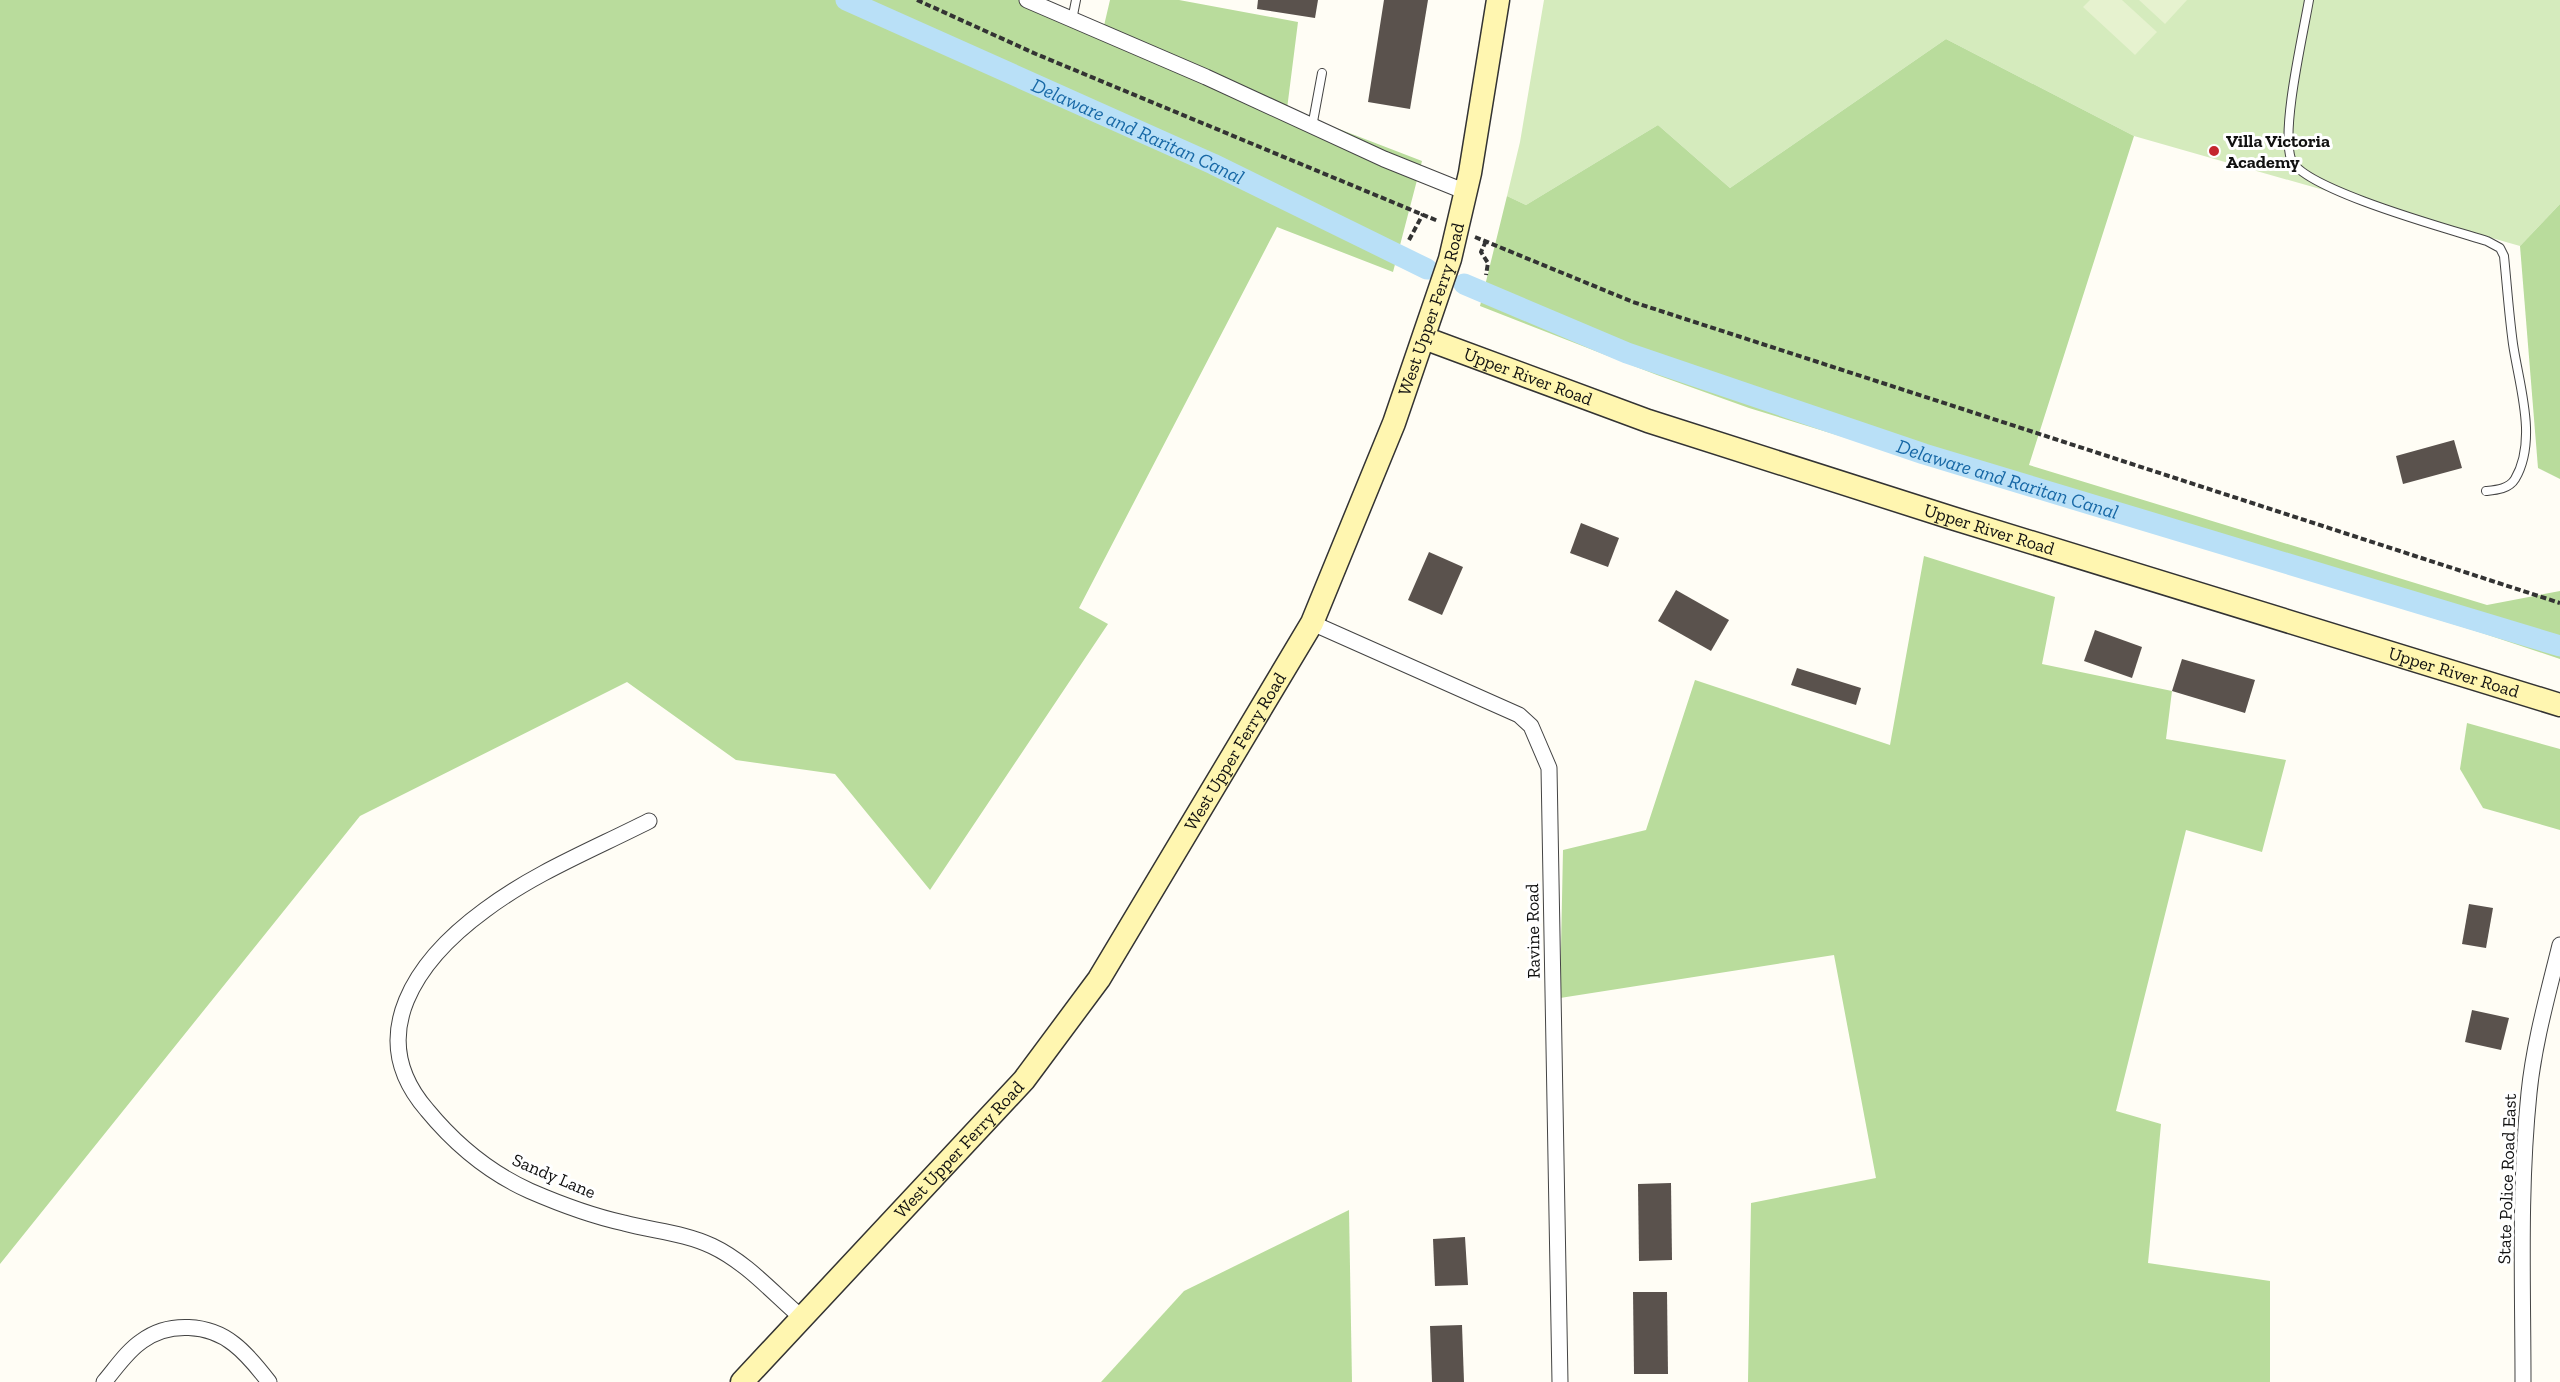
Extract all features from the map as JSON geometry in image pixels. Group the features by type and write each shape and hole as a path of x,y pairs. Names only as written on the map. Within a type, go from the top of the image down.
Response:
{"main road":[{"name":"West Upper Ferry Road","path":"742,1382 1024,1080 1056,1040 1099,979 1312,623 1394,423 1450,259 1466,192 1498,0"},
{"name":"Upper River Road","path":"1424,338 1648,421 1952,518 2560,705"}],"street":[{"path":"1027,0 1206,77 1384,159 1466,192"},
{"name":"Ravine Road","path":"1312,623 1519,715 1531,726 1549,768 1560,1382"},
{"name":"Sandy Lane","path":"649,821 520,887 485,910 456,934 431,961 409,993 400,1015 397,1036 399,1058 406,1081 418,1100 443,1129 471,1154 502,1176 575,1209 623,1223 687,1237 713,1246 739,1263 801,1317"},
{"name":"State Police Road East","path":"2523,1382 2524,1160 2529,1092 2538,1039 2560,945"},
{"path":"105,1382 143,1340 160,1331 178,1327 199,1328 218,1334 235,1344 269,1382"}],"lane":[{"path":"1072,20 1076,0"},
{"path":"2309,0 2290,125 2291,160 2300,172 2358,198 2487,241 2500,248 2504,256 2515,357 2524,398 2524,450 2514,482 2502,489 2486,491"},
{"path":"1312,127 1322,73"}],"path":[{"path":"917,0 1047,58 1423,214 1410,240"},
{"path":"1472,236 1633,302 2560,603"},
{"path":"1476,255 1481,252 1486,241"},
{"path":"1481,252 1488,263 1486,275"}],"green space":[{"path":"0,0 1037,0 1103,30 1110,0 1179,0 1298,22 1287,109 1422,161 1393,272 1277,227 1079,608 1108,624 930,890 835,774 736,760 627,682 360,816 0,1264"},
{"name":"Villa Victoria Academy","path":"1544,0 2560,0 2560,204 2520,246 2134,136 1946,39 1730,188 1658,125 1526,205 1507,196 1520,142"},
{"path":"2090,0 2122,0 2157,32 2135,55 2083,7"},
{"path":"2139,0 2187,0 2165,24"},
{"path":"1946,39 2134,136 2029,465 2487,605 2560,591 2560,659 1749,408 1480,306 1507,196 1526,205 1658,125 1730,188"},
{"path":"2560,204 2560,479 2538,468 2520,246"},
{"path":"1924,556 2055,597 2042,664 2172,691 2166,739 2286,760 2262,852 2186,830 2116,1111 2161,1124 2148,1263 2270,1281 2270,1382 1748,1382 1751,1203 1876,1178 1834,955 1560,998 1563,850 1646,830 1695,680 1890,745"},
{"path":"2467,723 2560,749 2560,830 2483,808 2460,769"},
{"path":"1349,1210 1352,1382 1101,1382 1184,1291"}],"building":[{"path":"1258,0 1318,0 1315,18 1257,9"},
{"path":"1384,0 1428,0 1410,109 1368,102"},
{"path":"2454,440 2462,468 2403,484 2396,456"},
{"path":"1581,523 1619,538 1608,567 1570,553"},
{"path":"1429,552 1463,567 1442,615 1408,600"},
{"path":"1676,590 1729,620 1711,651 1658,621"},
{"path":"2095,630 2142,647 2132,678 2084,661"},
{"path":"2182,659 2255,680 2245,713 2172,691"},
{"path":"1797,668 1861,688 1856,705 1791,685"},
{"path":"2469,904 2493,908 2486,948 2462,944"},
{"path":"2472,1010 2509,1018 2501,1050 2465,1042"},
{"path":"1671,1183 1672,1260 1639,1261 1638,1184"},
{"path":"1465,1237 1468,1285 1435,1286 1433,1239"},
{"path":"1633,1292 1667,1292 1668,1374 1634,1374"},
{"path":"1462,1325 1464,1382 1432,1382 1430,1326"}],"waterway":[{"name":"Delaware and Raritan Canal","path":"846,0 1213,164 1427,269"},
{"name":"Delaware and Raritan Canal","path":"1464,284 1627,353 1924,454 2560,646"}],"place":[{"name":"Villa Victoria Academy","path":"2214,151"}]}
